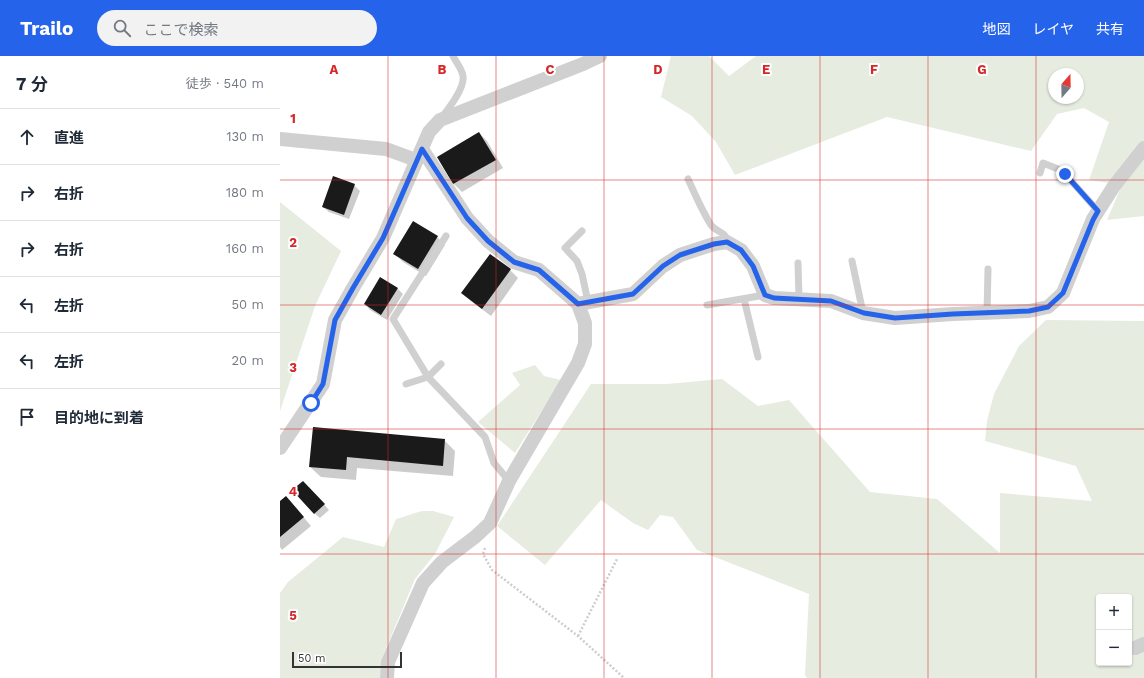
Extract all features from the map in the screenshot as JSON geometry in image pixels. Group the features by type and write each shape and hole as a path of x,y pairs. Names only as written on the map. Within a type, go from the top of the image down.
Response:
{"street":[{"path":"280,448 323,384 335,320 383,238 429,132 440,120 581,60 600,56"},
{"path":"280,139 386,149 419,154 467,218 488,241 514,262 539,270 583,303 633,294 663,266 680,255 714,244 727,242 741,250 753,266 765,295 774,298 831,301 864,313 895,318 940,314 1029,311 1048,307 1063,293 1098,211 1114,186 1144,148"},
{"path":"388,678 388,662 423,583 442,562 490,524 510,482 578,363 585,344 583,303"}],"lane":[{"path":"440,120 459,92 462,83 463,76 453,56"},
{"path":"1040,173 1043,163 1058,169 1065,174 1098,211"},
{"path":"688,179 712,226 724,234 727,242"},
{"path":"582,231 565,248 578,261 582,274 583,303"},
{"path":"446,236 393,319 428,377 485,437 494,463 510,482"},
{"path":"852,261 864,313"},
{"path":"798,263 799,299"},
{"path":"987,313 988,269"},
{"path":"707,305 765,295"},
{"path":"744,299 758,357"},
{"path":"406,384 428,377 441,364"}],"path":[{"path":"485,546 483,554 492,570 578,636 624,678"},
{"path":"578,636 617,559"}],"shaded area":[{"path":"671,56 709,56 729,76 756,56 1144,56 1144,216 1107,220 1122,185 1089,180 1109,122 1084,108 1057,114 1031,151 887,117 735,175 716,142 692,116 661,97"},
{"path":"280,202 341,251 315,306 280,411"},
{"path":"1046,320 1144,321 1144,678 807,678 805,675 809,594 697,550 673,517 660,515 648,530 633,523 601,500 545,565 497,526 591,384 667,384 722,379 758,406 789,400 870,492 937,499 1000,553 1000,493 1092,501 1076,466 985,441 987,421 994,394 1019,346"},
{"path":"535,365 544,376 561,380 515,453 478,422 520,385 512,373"},
{"path":"424,511 433,511 454,517 435,554 415,579 382,658 380,678 280,678 280,593 288,582 343,537 384,547 396,519"}],"building":[{"path":"479,132 496,160 453,184 437,157"},
{"path":"333,176 355,184 344,215 322,207"},
{"path":"413,221 438,236 418,269 393,254"},
{"path":"490,254 511,269 482,309 461,293"},
{"path":"380,277 398,288 381,315 364,304"},
{"path":"313,427 445,439 443,466 347,457 346,470 309,467"},
{"path":"303,481 325,504 314,514 292,490"},
{"path":"286,496 304,517 280,537 280,501"}],"route":[{"path":"311,403 323,384 335,320 383,238 422,149 467,218 488,241 514,262 539,270 578,304 633,294 663,266 680,255 714,244 727,242 741,250 753,266 762,291 765,295 774,298 831,301 864,313 895,318 1029,311 1048,307 1063,293 1098,211 1065,174"}]}
